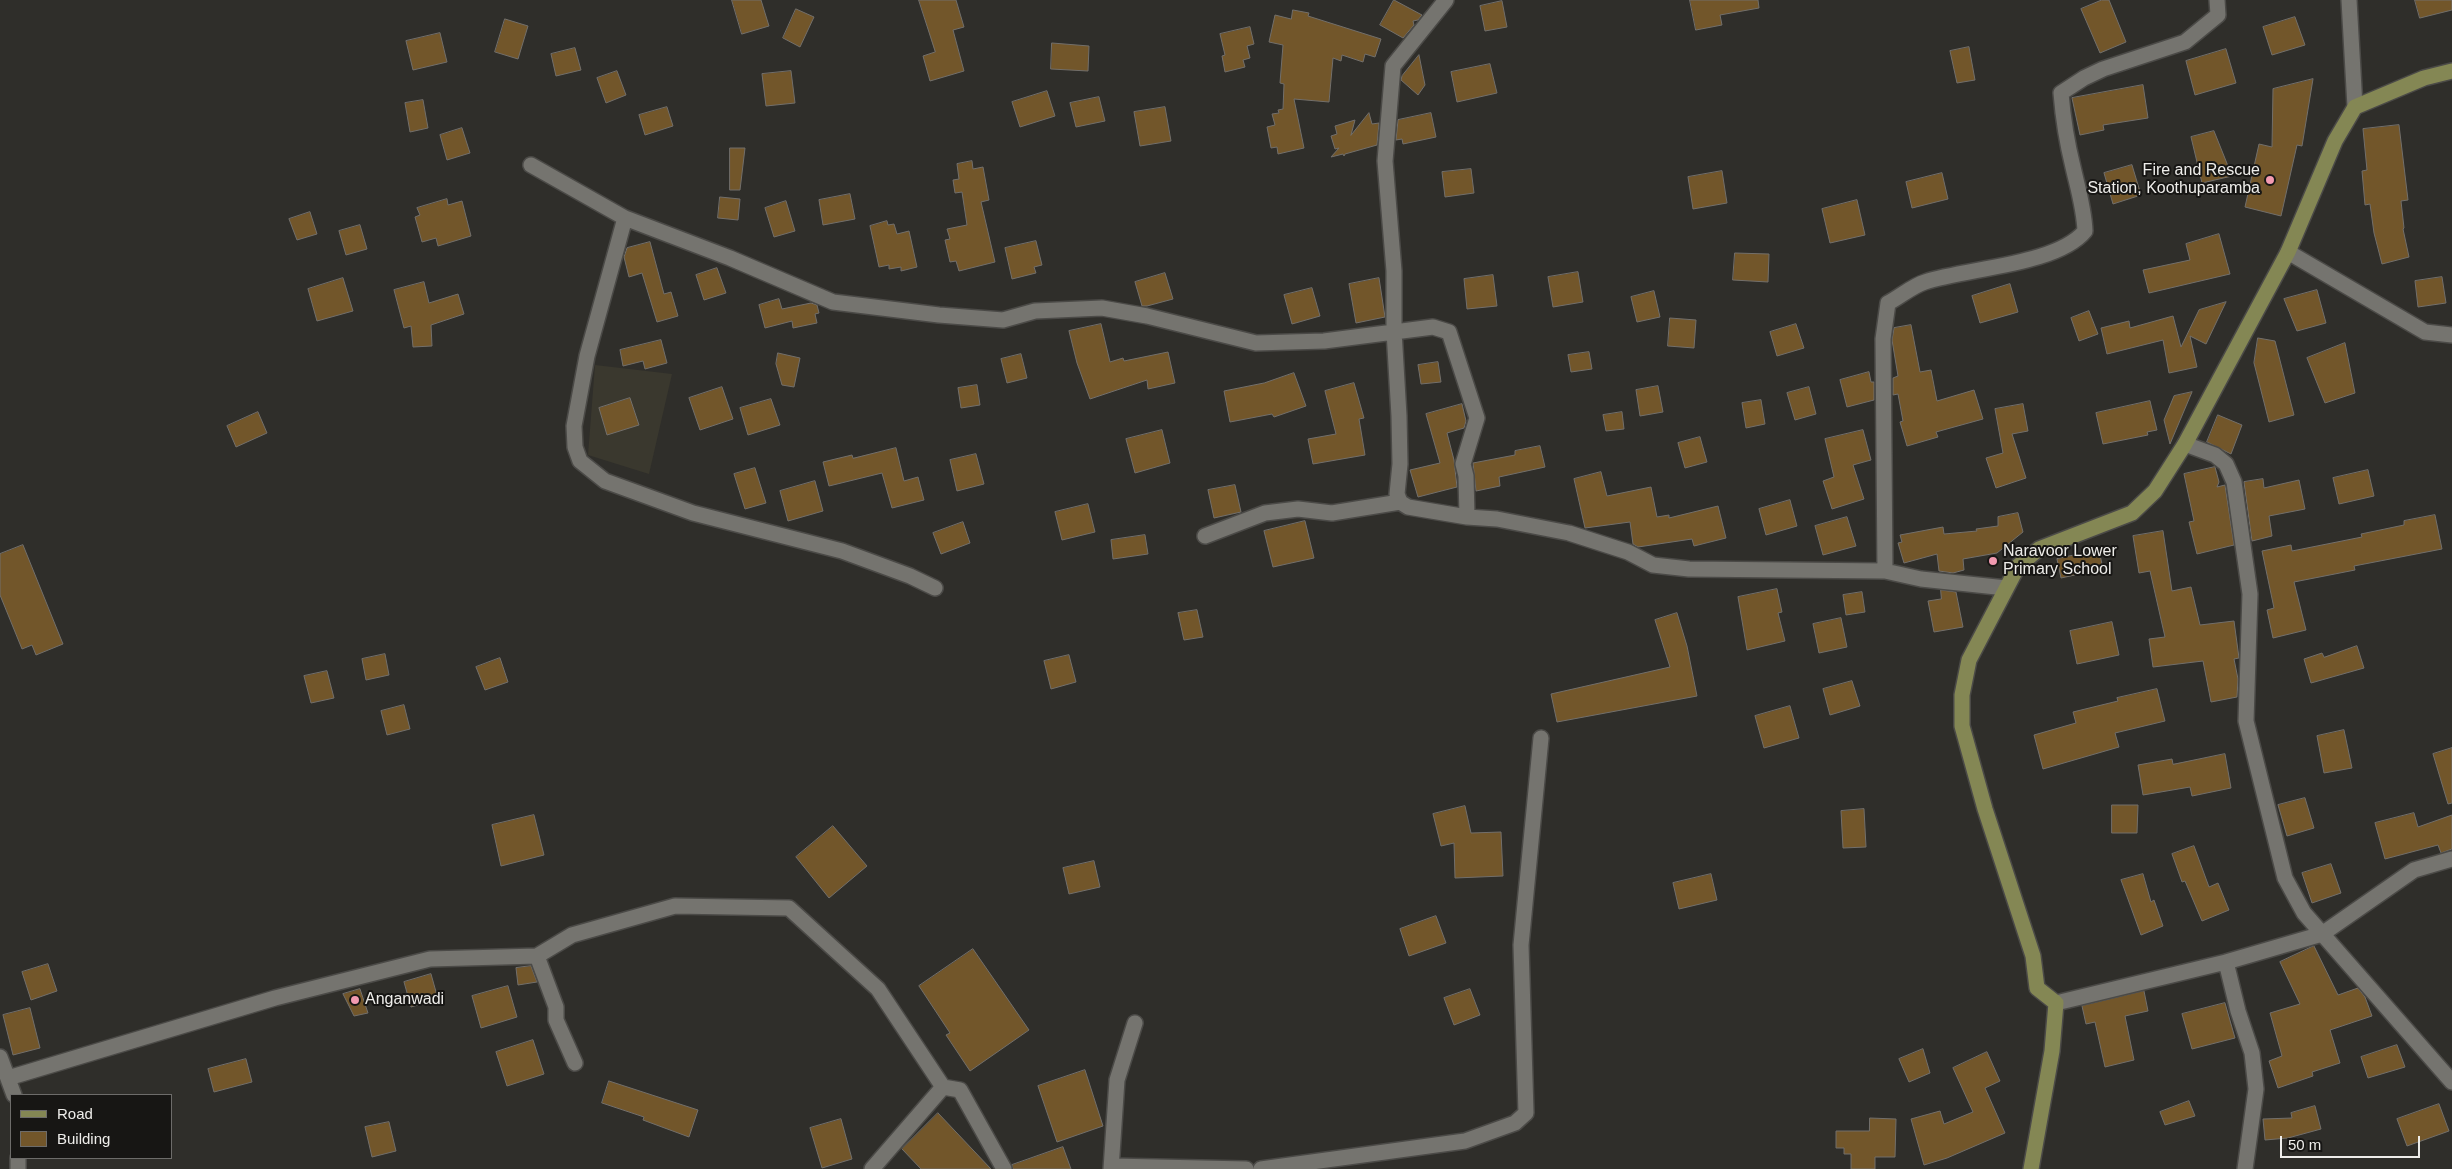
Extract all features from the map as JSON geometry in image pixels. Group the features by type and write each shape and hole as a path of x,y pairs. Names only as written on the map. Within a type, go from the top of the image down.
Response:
{"main road":[{"path":"2031,1169 2052,1051 2056,1002 2037,988 2033,956 1984,809 1962,726 1962,695 1969,660 2018,566 2039,549 2132,513 2155,491 2185,444 2288,252 2335,141 2355,107 2424,78 2452,71"}],"street":[{"path":"1446,0 1393,66 1385,160 1394,271 1394,331 1400,464 1397,494 1400,502 1408,507 1428,512 1497,519 1570,533 1628,552 1653,565 1680,568 1885,571 1921,579 2006,588"},
{"path":"1885,571 1883,339 1888,303 1923,283 2040,256 2076,242 2085,232 2084,210 2072,165 2061,93 2084,78 2103,69 2185,42 2218,15 2217,0"},
{"path":"2349,0 2355,107"},
{"path":"531,165 625,218 730,258 833,302 939,315 1003,320 1035,311 1102,308 1147,316 1256,343 1324,341 1426,327 1449,332 1477,418 1463,464 1466,476 1467,517"},
{"path":"625,218 587,356 574,426 576,447 580,461 605,482 693,513 842,551 910,576 935,588"},
{"path":"2288,252 2425,332 2452,335"},
{"path":"2185,444 2221,460 2226,464 2234,482 2250,594 2246,721 2285,878 2304,913 2452,1082"},
{"path":"1205,536 1265,513 1298,509 1332,513 1400,502"},
{"path":"1261,1169 1465,1141 1516,1123 1526,1113 1521,945 1541,738"},
{"path":"2056,1002 2226,962 2322,934 2414,870 2452,858"},
{"path":"8,1078 275,998 430,959 537,956 572,935 675,906 789,908 878,989 943,1087 960,1090 1004,1169"},
{"path":"537,956 556,1007 556,1020 575,1063"},
{"path":"2226,962 2238,1011 2252,1053 2256,1089 2245,1169"},
{"path":"1135,1023 1117,1080 1112,1168 1246,1169"},
{"path":"0,1057 14,1094"},
{"path":"872,1169 943,1087"}],"shaded area":[{"path":"595,365 672,374 649,474 588,455"}],"building":[{"path":"732,0 761,0 769,26 742,34"},
{"path":"919,0 956,0 964,27 953,30 964,71 930,81 923,56 935,52"},
{"path":"1394,0 1422,15 1418,20 1413,21 1414,25 1403,38 1380,25"},
{"path":"1690,0 1758,0 1759,8 1720,15 1722,25 1696,30"},
{"path":"2102,0 2109,0 2126,42 2100,53 2081,9"},
{"path":"2415,0 2452,0 2452,10 2420,18"},
{"path":"1502,1 1507,27 1485,31 1480,6"},
{"path":"796,9 814,17 800,47 783,38"},
{"path":"1293,10 1309,13 1308,16 1381,39 1375,57 1365,54 1363,62 1342,55 1341,61 1333,58 1329,102 1294,99 1304,148 1278,154 1277,147 1271,148 1267,127 1275,125 1272,114 1279,113 1278,110 1283,109 1284,84 1280,83 1283,45 1269,42 1275,15 1291,19"},
{"path":"2295,17 2305,45 2272,55 2263,27"},
{"path":"505,19 528,26 518,59 495,52"},
{"path":"1250,27 1254,44 1247,46 1250,58 1243,60 1245,67 1225,72 1222,56 1225,55 1220,34"},
{"path":"440,33 447,62 413,70 406,41"},
{"path":"1052,43 1089,46 1088,71 1051,69"},
{"path":"1969,47 1975,80 1957,83 1950,51"},
{"path":"575,48 581,70 556,76 551,54"},
{"path":"2226,49 2236,83 2195,95 2186,61"},
{"path":"1419,55 1425,85 1418,95 1401,80 1402,76"},
{"path":"1490,64 1497,93 1457,102 1451,72"},
{"path":"617,71 626,95 606,103 597,78"},
{"path":"791,71 795,103 766,106 762,74"},
{"path":"2313,79 2302,146 2297,145 2281,216 2245,207 2259,144 2272,147 2273,89"},
{"path":"2143,85 2148,118 2103,125 2104,130 2080,135 2072,98"},
{"path":"1047,91 1055,116 1020,127 1012,102"},
{"path":"1099,97 1105,121 1076,127 1070,103"},
{"path":"423,100 428,128 410,132 405,103"},
{"path":"667,107 673,126 645,135 639,115"},
{"path":"1165,107 1171,141 1140,146 1134,112"},
{"path":"1369,113 1372,124 1379,123 1377,145 1345,154 1344,156 1343,154 1331,157 1339,148 1335,149 1331,136 1337,134 1335,126 1355,120 1351,135"},
{"path":"1431,113 1436,137 1403,144 1402,139 1396,140 1398,120"},
{"path":"2399,125 2408,200 2401,201 2403,229 2409,257 2382,264 2374,233 2370,204 2365,205 2362,171 2367,170 2363,129"},
{"path":"462,128 470,153 447,160 440,135"},
{"path":"2214,131 2232,176 2202,183 2191,137"},
{"path":"730,148 745,148 740,190 730,190"},
{"path":"972,161 973,169 983,167 989,200 981,202 995,262 959,271 956,261 950,262 945,240 950,239 947,229 967,225 962,192 955,193 953,180 959,179 957,164"},
{"path":"2132,165 2141,195 2113,204 2104,173"},
{"path":"1471,169 1474,193 1445,197 1442,172"},
{"path":"1722,171 1727,203 1693,209 1688,177"},
{"path":"1942,173 1948,199 1912,208 1906,182"},
{"path":"850,194 855,219 823,225 819,200"},
{"path":"720,197 740,199 738,220 718,218"},
{"path":"447,199 448,205 462,201 471,236 438,246 436,238 422,242 415,217 420,215 417,208"},
{"path":"1857,200 1865,235 1830,243 1822,209"},
{"path":"786,201 795,231 774,237 765,208"},
{"path":"310,212 317,234 297,240 289,219"},
{"path":"887,221 888,225 894,224 897,234 909,231 917,267 901,271 901,267 889,269 889,265 879,267 870,226"},
{"path":"360,225 367,249 346,255 339,231"},
{"path":"2219,234 2230,274 2149,293 2143,270 2190,260 2186,244"},
{"path":"1036,241 1042,265 1034,267 1036,273 1012,279 1005,248"},
{"path":"650,242 664,294 671,292 678,316 657,322 642,273 629,277 624,257 627,248"},
{"path":"1735,253 1769,254 1768,282 1733,280"},
{"path":"717,268 726,293 704,300 696,275"},
{"path":"1578,272 1583,302 1553,307 1548,277"},
{"path":"1165,273 1173,299 1142,306 1135,282"},
{"path":"1493,275 1497,306 1467,309 1464,279"},
{"path":"2442,277 2446,303 2418,307 2415,281"},
{"path":"343,278 353,311 317,321 308,289"},
{"path":"1379,278 1385,317 1356,323 1349,284"},
{"path":"424,282 429,303 458,294 464,314 431,325 432,346 413,347 411,326 404,328 394,290"},
{"path":"2010,284 2018,312 1980,323 1972,296"},
{"path":"1312,288 1320,316 1292,324 1284,295"},
{"path":"2317,290 2326,323 2297,331 2284,299"},
{"path":"1654,291 1660,317 1637,322 1631,297"},
{"path":"779,299 782,309 811,303 817,305 819,313 815,314 817,323 793,328 792,321 765,328 759,305"},
{"path":"2226,302 2206,344 2190,336 2197,367 2169,373 2163,340 2107,354 2101,328 2129,321 2130,328 2173,316 2181,347 2199,310"},
{"path":"2089,311 2098,334 2079,341 2071,318"},
{"path":"1670,318 1696,320 1694,348 1668,346"},
{"path":"1101,324 1110,362 1123,358 1124,361 1168,352 1175,383 1148,389 1147,380 1090,399 1077,363 1069,331"},
{"path":"1796,324 1804,348 1777,356 1770,332"},
{"path":"1911,325 1920,372 1931,370 1937,401 1974,390 1983,419 1936,432 1938,437 1907,446 1900,422 1903,421 1898,394 1893,395 1893,378 1898,376 1892,340 1894,328"},
{"path":"2258,338 2275,341 2294,415 2269,422 2254,363"},
{"path":"661,340 667,363 645,369 643,361 623,366 620,350"},
{"path":"2345,343 2355,393 2325,403 2307,358"},
{"path":"1589,352 1592,369 1571,372 1568,355"},
{"path":"778,353 800,358 794,387 782,385 776,364"},
{"path":"1021,354 1027,378 1007,383 1001,359"},
{"path":"1438,362 1441,382 1421,384 1418,365"},
{"path":"1869,372 1871,382 1874,382 1874,400 1847,407 1840,380"},
{"path":"1294,373 1306,406 1274,417 1272,414 1230,422 1224,391 1264,383"},
{"path":"1354,383 1364,418 1359,419 1365,455 1313,464 1308,439 1336,434 1325,391"},
{"path":"977,385 980,405 961,408 958,388"},
{"path":"1658,386 1663,412 1640,416 1636,390"},
{"path":"722,387 733,419 700,430 689,398"},
{"path":"1809,387 1816,414 1795,420 1787,393"},
{"path":"2192,392 2170,444 2164,420 2174,396"},
{"path":"630,398 639,425 607,435 599,408"},
{"path":"771,399 780,425 748,435 740,408"},
{"path":"1761,400 1765,424 1746,428 1742,403"},
{"path":"2150,401 2157,430 2147,432 2148,435 2103,444 2096,413"},
{"path":"1462,404 1466,421 1464,428 1447,433 1454,460 1457,487 1418,497 1410,470 1440,463 1426,414"},
{"path":"2023,404 2028,431 2012,434 2026,478 1996,488 1986,458 2003,453 1995,409"},
{"path":"258,412 267,433 236,447 227,426"},
{"path":"1622,412 1624,429 1606,431 1603,415"},
{"path":"2218,415 2242,425 2231,454 2207,442"},
{"path":"1162,430 1170,463 1135,473 1126,439"},
{"path":"1863,430 1871,460 1853,465 1864,499 1832,509 1823,481 1834,477 1825,439"},
{"path":"1700,437 1707,462 1685,468 1678,443"},
{"path":"1540,446 1545,467 1499,477 1500,486 1476,491 1473,463 1515,455 1515,451"},
{"path":"896,448 904,481 918,477 924,500 892,508 882,473 829,486 823,462 852,455 853,458"},
{"path":"976,454 984,484 957,491 950,460"},
{"path":"2215,467 2219,482 2217,487 2225,485 2234,545 2197,554 2189,522 2194,521 2184,474"},
{"path":"755,468 766,503 745,509 734,474"},
{"path":"2368,470 2374,496 2339,504 2333,478"},
{"path":"1601,472 1607,496 1651,487 1657,517 1669,515 1669,518 1718,506 1726,538 1694,546 1692,539 1638,547 1633,544 1630,522 1585,528 1574,479"},
{"path":"2263,479 2264,488 2299,480 2305,509 2269,516 2272,536 2252,541 2244,482"},
{"path":"815,481 823,511 788,521 780,491"},
{"path":"1235,485 1241,512 1214,518 1208,490"},
{"path":"1790,500 1797,526 1766,535 1759,509"},
{"path":"1088,504 1095,532 1062,540 1055,512"},
{"path":"2018,513 2023,532 1997,553 1963,559 1964,570 1953,573 1939,571 1937,554 1904,563 1898,543 1902,542 1900,535 1943,527 1944,534 1977,531 1976,529 1998,526 1998,517"},
{"path":"2435,515 2442,549 2354,566 2355,570 2294,582 2306,630 2273,638 2267,610 2274,608 2262,551 2291,545 2292,551 2362,537 2361,534 2404,525 2404,521"},
{"path":"1847,517 1856,546 1823,555 1815,526"},
{"path":"1305,521 1314,558 1273,567 1264,531"},
{"path":"963,522 970,543 941,554 933,533"},
{"path":"2163,531 2172,591 2191,587 2200,625 2234,621 2239,658 2234,659 2238,679 2237,697 2211,702 2203,661 2153,667 2149,639 2165,637 2150,571 2139,573 2133,536"},
{"path":"1145,535 1148,554 1113,559 1111,540"},
{"path":"23,545 63,644 36,655 32,645 22,649 0,595 0,554"},
{"path":"2099,550 2103,569 2061,578 2057,559"},
{"path":"1777,589 1782,612 1778,613 1785,641 1747,650 1738,597"},
{"path":"1941,590 1956,592 1963,627 1934,632 1928,601 1941,599"},
{"path":"1862,592 1865,612 1846,615 1843,595"},
{"path":"1197,610 1203,637 1184,640 1178,613"},
{"path":"1677,613 1687,646 1697,696 1557,722 1551,694 1670,667 1655,620"},
{"path":"1841,618 1847,647 1819,653 1813,624"},
{"path":"2112,622 2119,655 2077,664 2070,631"},
{"path":"2357,646 2364,668 2311,683 2304,659 2322,653 2324,657"},
{"path":"385,654 389,675 366,680 362,659"},
{"path":"1069,655 1076,682 1051,689 1044,661"},
{"path":"500,658 508,682 485,690 476,667"},
{"path":"327,671 334,698 311,703 304,676"},
{"path":"1852,681 1860,706 1830,715 1823,689"},
{"path":"2157,689 2165,721 2115,733 2119,747 2043,769 2034,735 2076,723 2073,712 2118,701 2117,698"},
{"path":"404,705 410,729 387,735 381,711"},
{"path":"1790,706 1799,738 1764,748 1755,716"},
{"path":"2344,730 2352,768 2324,773 2317,736"},
{"path":"2452,748 2452,803 2448,804 2433,754"},
{"path":"2225,754 2231,788 2192,796 2190,787 2143,795 2138,765 2172,759 2173,764"},
{"path":"2305,798 2314,828 2287,836 2278,805"},
{"path":"2112,805 2138,805 2137,833 2112,833"},
{"path":"1465,806 1471,833 1501,832 1503,876 1455,878 1454,843 1441,846 1433,814"},
{"path":"1864,809 1866,847 1843,848 1841,811"},
{"path":"2414,813 2418,827 2452,815 2452,849 2441,853 2438,845 2385,859 2375,823"},
{"path":"534,815 544,855 501,866 492,825"},
{"path":"833,826 867,866 829,898 796,857"},
{"path":"2194,846 2209,887 2218,883 2229,910 2202,921 2185,881 2182,882 2172,854"},
{"path":"1094,861 1100,887 1069,894 1063,868"},
{"path":"2331,864 2341,893 2312,903 2302,873"},
{"path":"1711,874 1717,900 1679,909 1673,883"},
{"path":"2143,874 2151,902 2154,900 2163,926 2141,935 2121,880"},
{"path":"1436,916 1446,943 1409,956 1400,929"},
{"path":"2314,946 2338,995 2358,988 2365,997 2372,1016 2330,1030 2340,1063 2312,1072 2313,1076 2278,1088 2269,1061 2282,1056 2270,1013 2300,1004 2280,962"},
{"path":"973,949 1029,1030 970,1071 946,1035 950,1033 919,986"},
{"path":"48,964 57,991 31,1000 22,972"},
{"path":"531,966 537,982 518,985 516,968"},
{"path":"431,974 438,999 411,1007 404,982"},
{"path":"508,986 517,1017 481,1028 472,996"},
{"name":"Anganwadi","path":"360,989 368,1013 354,1016 343,994"},
{"path":"1470,989 1480,1015 1454,1025 1444,998"},
{"path":"2144,991 2148,1011 2125,1016 2134,1060 2105,1067 2095,1022 2086,1024 2082,1006"},
{"path":"2225,1003 2235,1038 2192,1049 2182,1014"},
{"path":"30,1008 40,1048 13,1055 3,1015"},
{"path":"533,1040 544,1074 507,1086 496,1052"},
{"path":"2397,1045 2405,1067 2368,1078 2361,1057"},
{"path":"1923,1049 1930,1073 1909,1082 1899,1059"},
{"path":"1987,1052 2000,1081 1985,1088 2005,1133 1947,1158 1924,1165 1911,1119 1940,1111 1944,1124 1973,1112 1953,1068"},
{"path":"246,1059 252,1082 214,1092 208,1069"},
{"path":"1085,1070 1103,1126 1057,1142 1038,1086"},
{"path":"609,1081 698,1110 689,1137 643,1120 644,1117 602,1103"},
{"path":"2189,1101 2195,1116 2165,1125 2160,1112"},
{"path":"2439,1104 2449,1131 2407,1146 2397,1119"},
{"path":"2315,1106 2321,1129 2288,1138 2265,1140 2263,1119 2292,1118 2291,1113"},
{"path":"938,1113 991,1169 921,1169 902,1149"},
{"path":"1870,1118 1896,1119 1895,1157 1875,1157 1875,1169 1851,1169 1851,1154 1844,1154 1844,1148 1836,1148 1836,1131 1869,1131"},
{"path":"841,1119 852,1159 822,1168 810,1128"},
{"path":"389,1122 396,1151 372,1157 365,1127"},
{"path":"1063,1147 1071,1169 1013,1169 1012,1165"}],"place":[{"name":"Fire and Rescue Station, Koothuparamba","path":"2270,180"},
{"name":"Naravoor Lower Primary School","path":"1993,561"},
{"name":"Anganwadi","path":"355,1000"}]}
